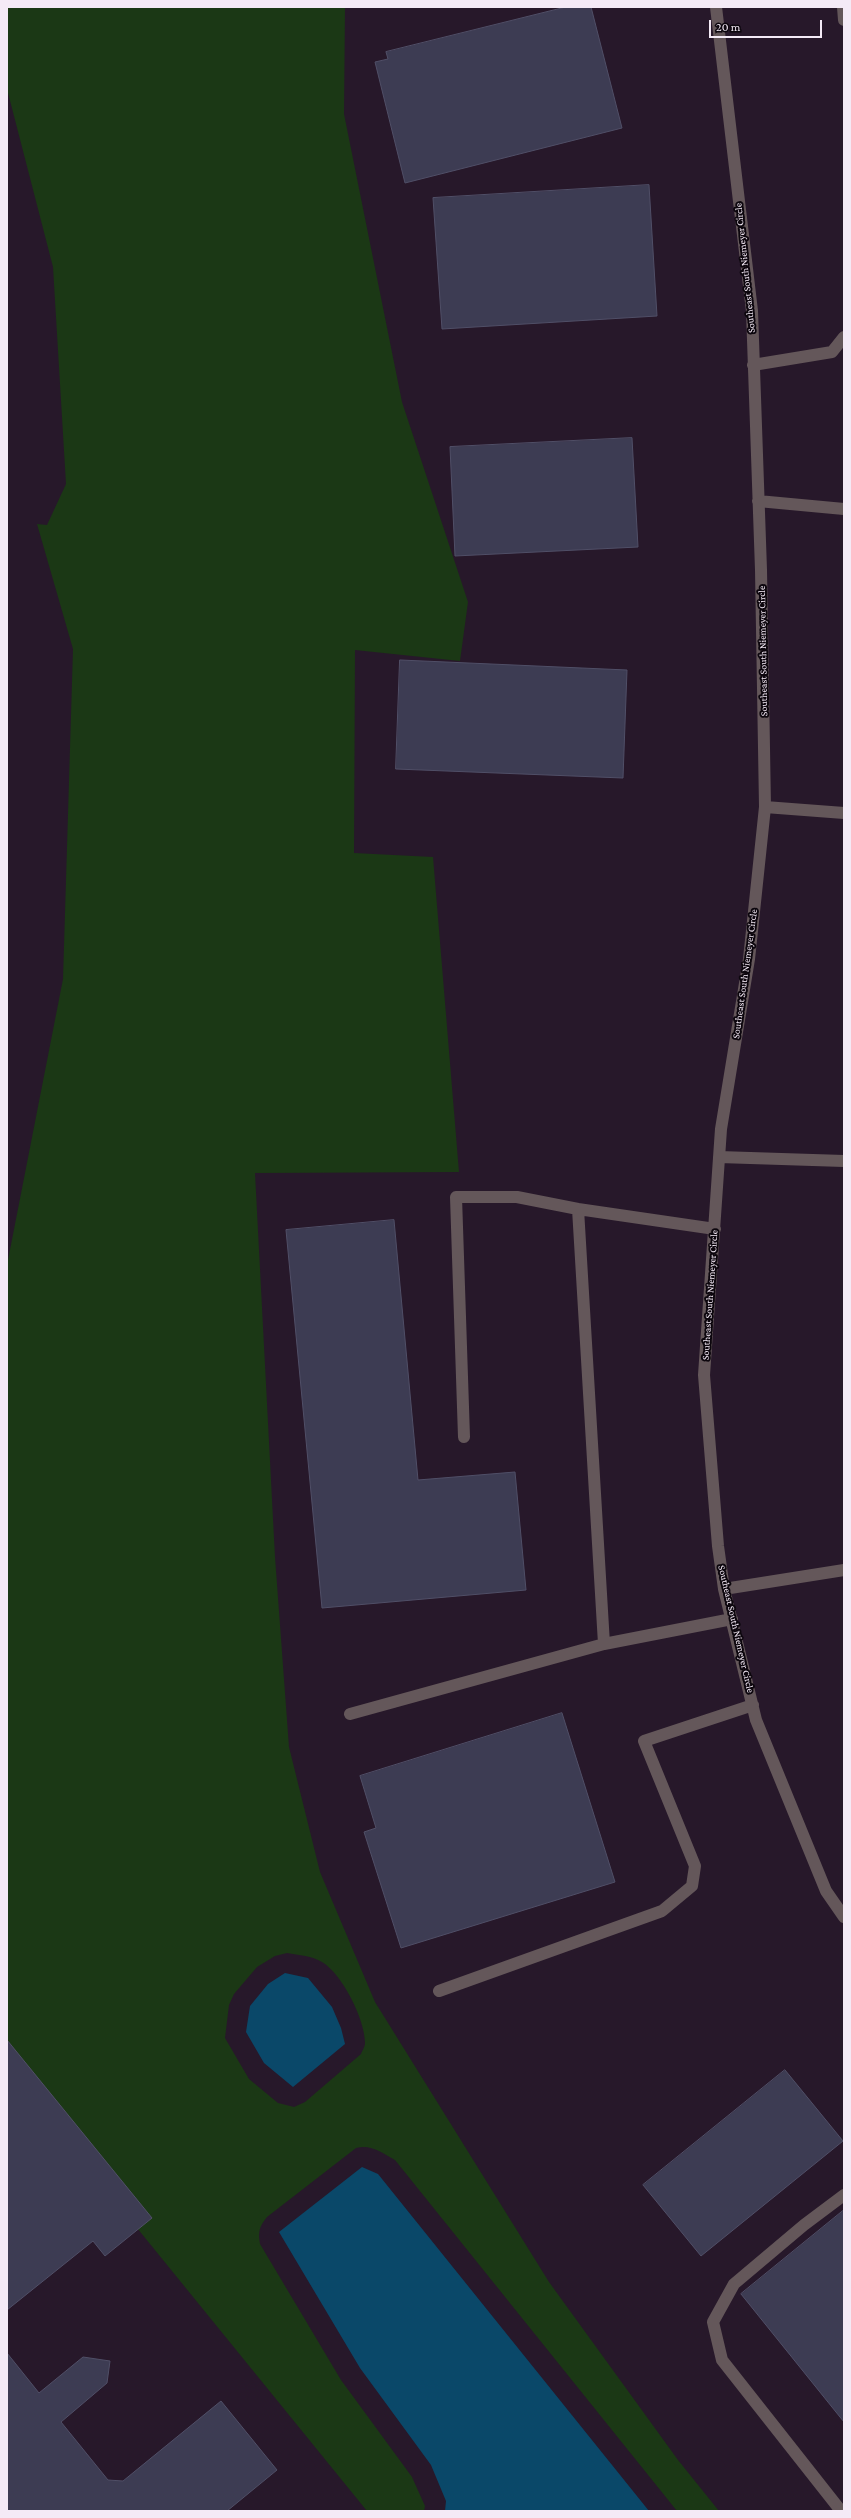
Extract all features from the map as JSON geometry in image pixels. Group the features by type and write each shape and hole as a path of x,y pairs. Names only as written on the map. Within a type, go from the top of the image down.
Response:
{"street":[{"name":"Southeast South Niemeyer Circle","path":"716,7 752,311 765,807 749,959 721,1129 704,1375 718,1546 724,1589 756,1720 826,1891 844,1917"},
{"path":"843,7 844,20"},
{"path":"753,365 838,352 844,338"},
{"path":"758,501 844,509"},
{"path":"765,807 844,813"},
{"path":"719,1157 844,1161"},
{"path":"464,1437 456,1197 517,1197 578,1209 715,1229"},
{"path":"578,1209 604,1644"},
{"path":"724,1589 844,1570"},
{"path":"350,1714 604,1644 732,1619"},
{"path":"439,1991 662,1911 692,1886 695,1866 644,1741 753,1705"},
{"path":"841,2511 722,2360 713,2322 734,2284 804,2225 844,2195"}],"green space":[{"path":"7,7 345,7 344,114 402,402 468,602 460,661 355,650 354,853 433,857 459,1172 255,1173 275,1557 289,1747 320,1872 375,2002 549,2282 678,2460 719,2511 677,2511 395,2160 372,2148 361,2147 356,2148 267,2217 262,2224 259,2236 260,2244 341,2380 412,2477 425,2506 424,2511 367,2511 7,2068 7,1265 63,979 73,649 37,524 47,525 66,484 53,267 7,89","holes":["287,1953 318,1960 330,1968 337,1976 357,2010 364,2033 365,2043 361,2054 305,2102 294,2107 278,2103 249,2079 225,2038 229,2005 234,1994 257,1967 275,1956"]}],"water":[{"path":"285,1973 308,1978 332,2007 341,2028 345,2044 293,2087 264,2063 246,2032 250,2006 268,1984"},
{"path":"362,2167 378,2174 649,2511 445,2511 446,2501 431,2465 360,2368 279,2232"}],"building":[{"path":"566,7 591,7 622,128 405,183 375,62 388,59 386,52"},
{"path":"649,185 657,316 442,329 433,198"},
{"path":"632,438 638,547 455,556 450,447"},
{"path":"400,660 627,670 623,778 396,769"},
{"path":"394,1220 418,1480 515,1472 526,1590 322,1608 286,1230"},
{"path":"562,1713 615,1882 401,1948 364,1832 376,1828 360,1776"},
{"path":"7,2040 152,2218 105,2256 93,2241 7,2310"},
{"path":"785,2070 843,2141 701,2256 643,2185"},
{"path":"844,2210 844,2422 741,2294"},
{"path":"7,2353 39,2393 83,2357 110,2361 107,2383 61,2422 108,2480 123,2481 221,2401 277,2470 227,2511 7,2511"}]}
